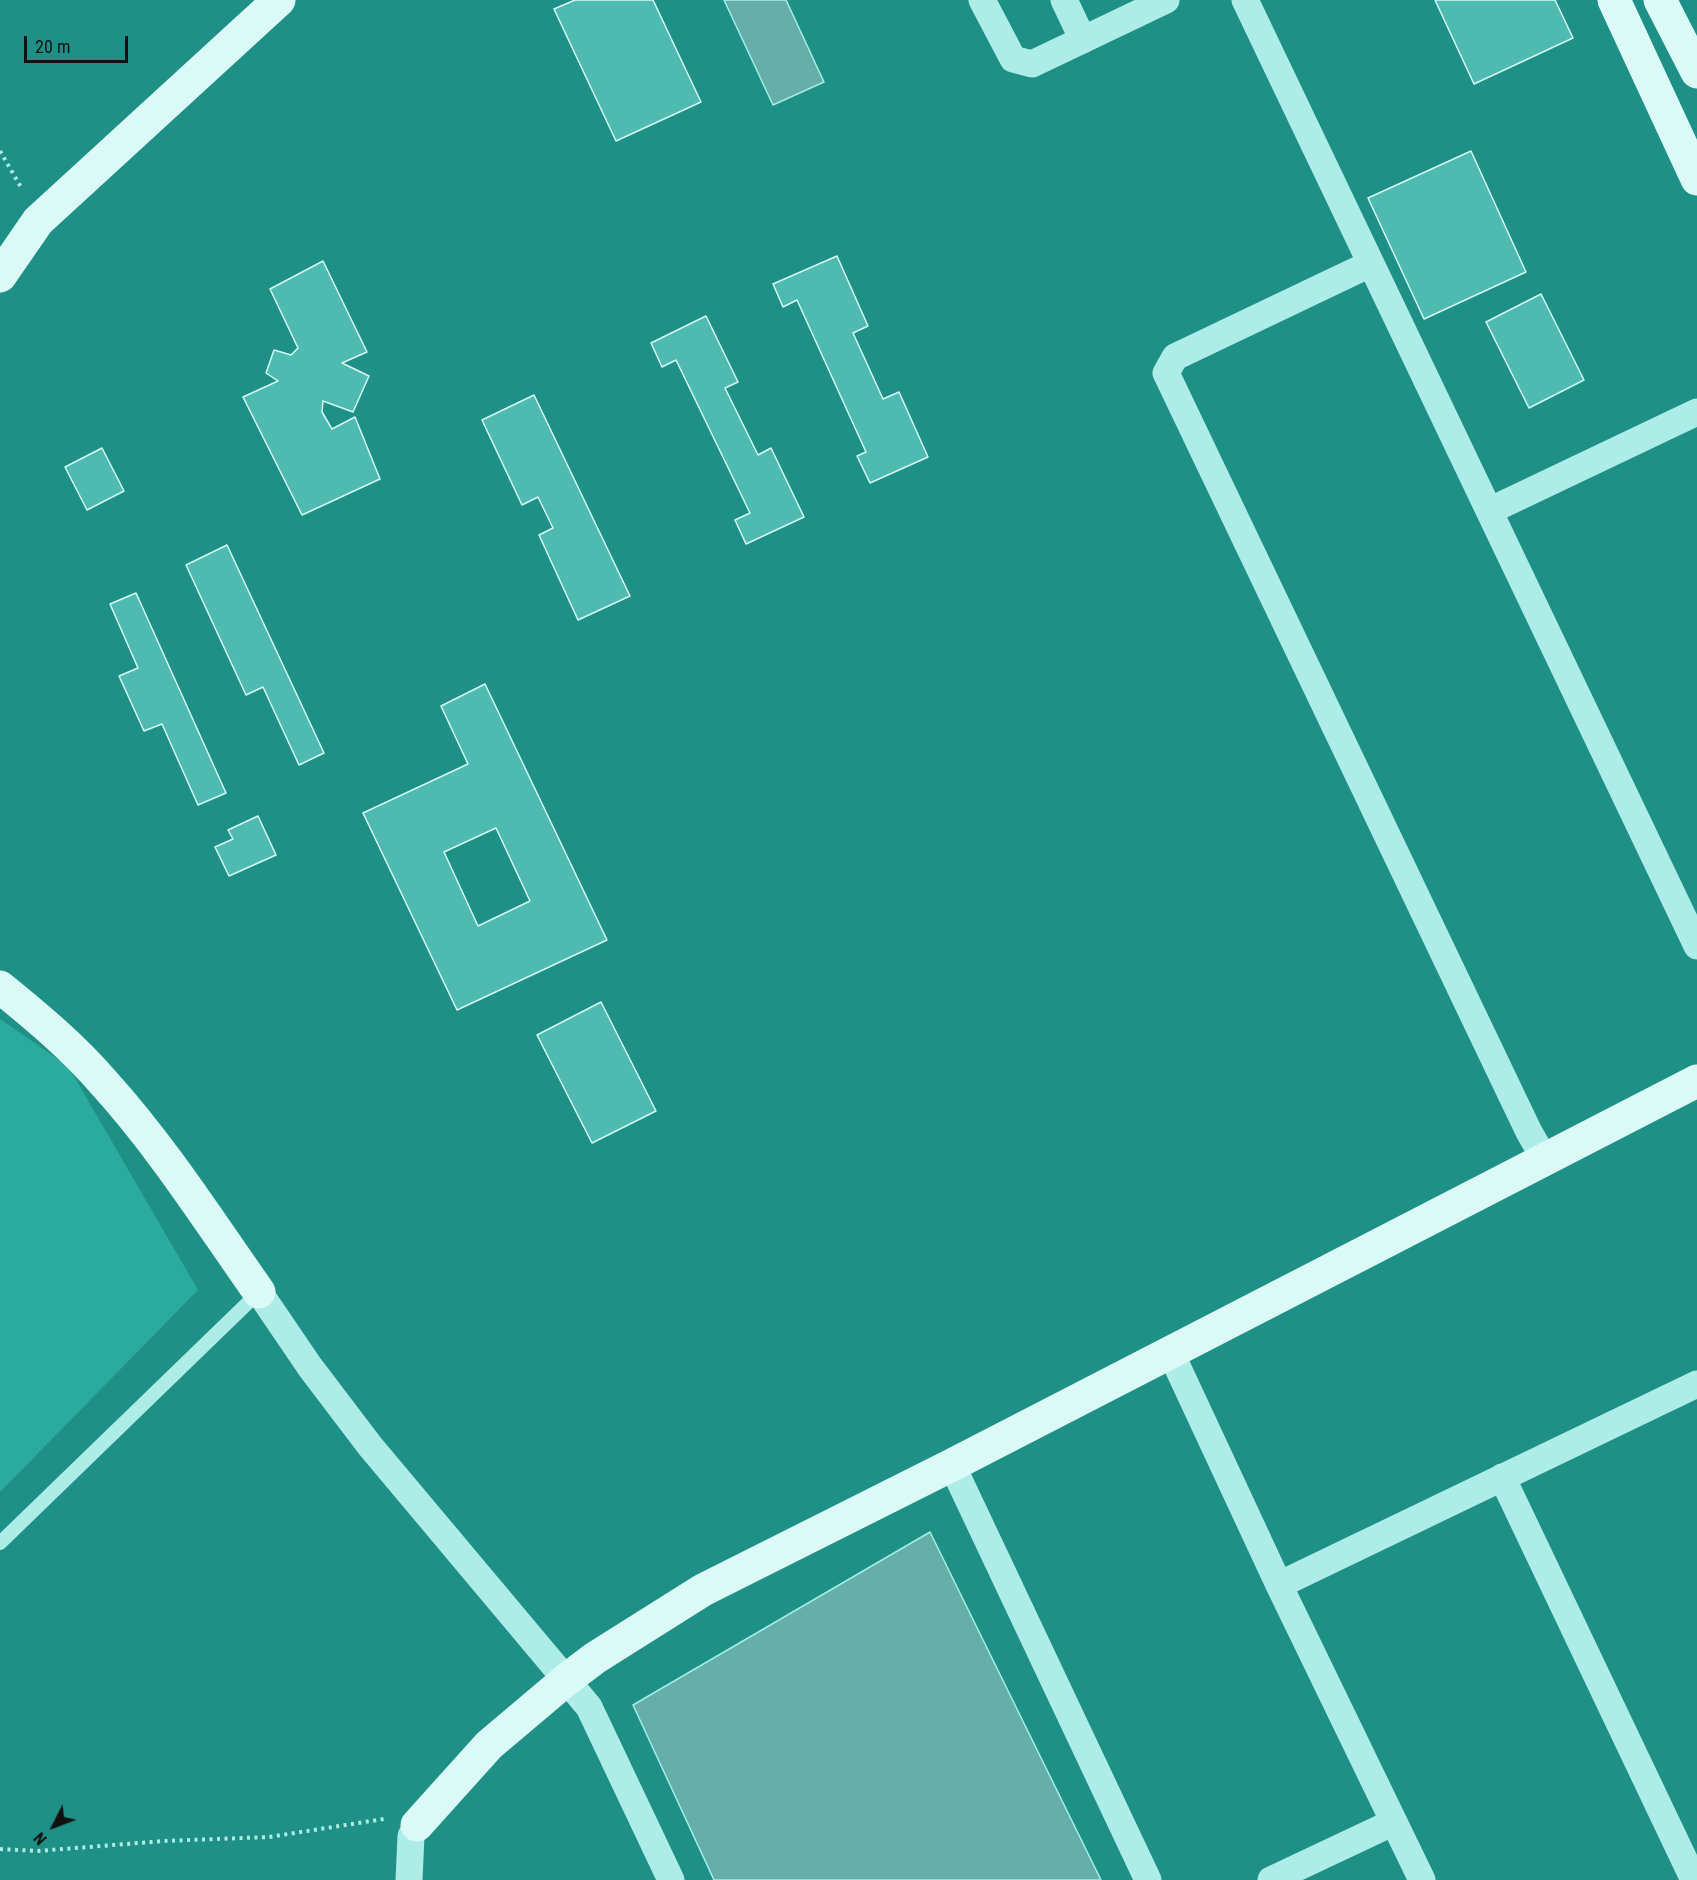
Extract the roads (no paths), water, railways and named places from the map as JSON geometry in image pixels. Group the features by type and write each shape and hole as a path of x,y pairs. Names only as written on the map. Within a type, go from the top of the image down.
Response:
{"street":[{"path":"0,276 38,221 279,0"},
{"path":"982,0 1013,59 1020,63 1032,64 1166,0"},
{"path":"1064,0 1083,40"},
{"path":"1245,0 1697,946"},
{"path":"1614,0 1697,179"},
{"path":"1660,0 1697,72"},
{"path":"1370,264 1175,357 1166,373 1524,1121 1544,1158"},
{"path":"1489,511 1697,412"},
{"path":"0,987 43,1022 103,1082 152,1140 309,1366 370,1446 589,1707 671,1880"},
{"path":"409,1880 409,1854 416,1827 489,1745 595,1658 703,1590 952,1465 1697,1081"},
{"path":"1170,1351 1279,1585 1422,1880"},
{"path":"1279,1585 1697,1384"},
{"path":"952,1465 1148,1880"},
{"path":"1502,1477 1694,1880"},
{"path":"1271,1880 1395,1822"}],"lane":[{"path":"0,1543 259,1292"}],"water":[{"path":"724,0 786,0 824,82 773,105"},
{"path":"930,1532 1101,1880 714,1880 633,1705"}]}
